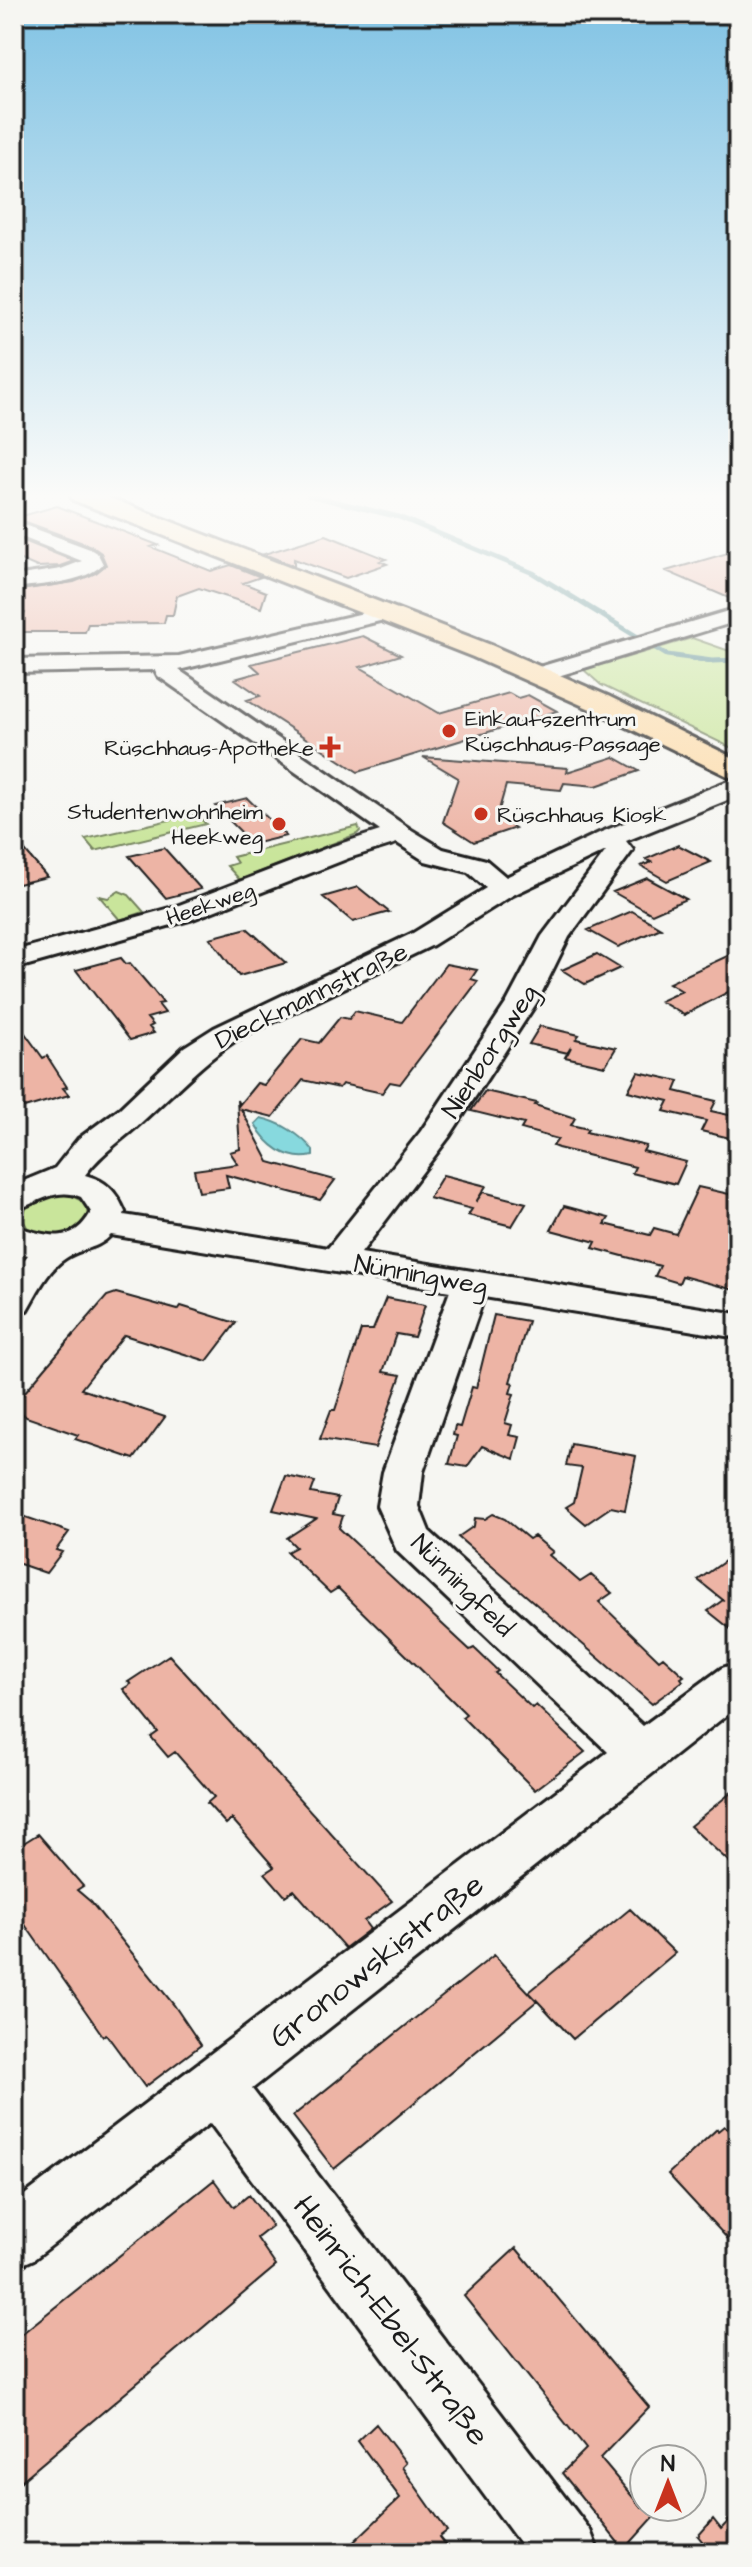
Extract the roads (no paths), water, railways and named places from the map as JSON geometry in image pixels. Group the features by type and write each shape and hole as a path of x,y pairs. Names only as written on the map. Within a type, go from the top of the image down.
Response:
{"main road":[{"path":"387,615 537,675 738,778"}],"street":[{"path":"14,666 167,663 381,615"},
{"path":"537,675 735,615"},
{"path":"167,663 166,671 434,855 438,866 459,880 503,889"},
{"name":"Dieckmannstraße","path":"14,1199 67,1175 90,1146 131,1115 195,1054 225,1034 423,939 503,889 608,838 721,794 738,778"},
{"name":"Dieckmannstraße","path":"503,889 528,862 607,819 699,782 738,778"},
{"name":"Heekweg","path":"14,960 169,917 238,894 371,842 401,834"},
{"name":"Nienborgweg","path":"338,1259 433,1137 522,1002 556,936 620,850 608,838"},
{"name":"Dieckmannstraße","path":"102,1208 105,1162 131,1115"},
{"path":"15,1244 56,1247 86,1239 102,1208 77,1184 51,1183"},
{"name":"Nünningweg","path":"102,1208 338,1259 738,1326"},
{"path":"14,1301 43,1259 56,1247"},
{"name":"Nünningfeld","path":"471,1282 403,1472 398,1506 412,1540 641,1754"},
{"name":"Gronowskistraße","path":"14,2239 738,1681"},
{"name":"Heinrich-Ebel-Straße","path":"216,2086 567,2553"}],"water":[{"path":"261,1118 296,1134 313,1150 313,1156 286,1154 272,1145 255,1124"}],"waterway":[{"path":"601,615 667,655 712,661 738,660"}],"place":[{"name":"Einkaufszentrum Rüschhaus-Passage","path":"449,731"},
{"name":"Rüschhaus-Apotheke","path":"330,747"},
{"name":"Rüschhaus Kiosk","path":"481,814"},
{"name":"Studentenwohnheim Heekweg","path":"279,824"}]}
